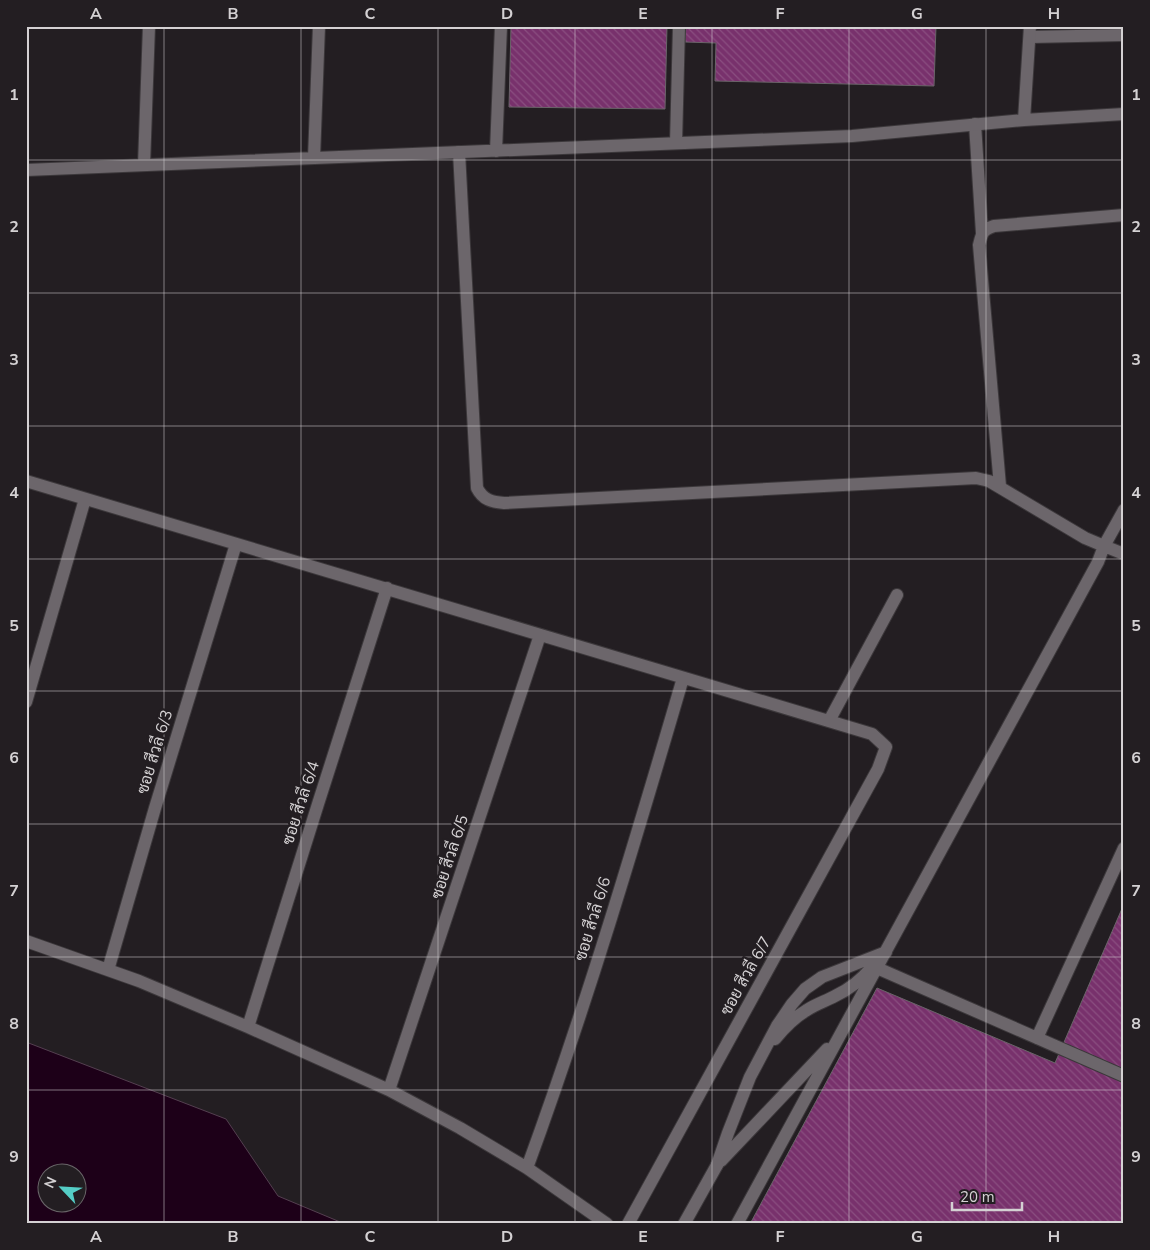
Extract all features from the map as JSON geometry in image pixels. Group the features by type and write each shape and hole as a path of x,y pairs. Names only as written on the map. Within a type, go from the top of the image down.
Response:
{"street":[{"path":"144,165 149,26"},
{"path":"314,158 318,26"},
{"path":"496,151 501,26"},
{"path":"676,143 679,26"},
{"path":"1024,120 1030,32 1124,35"},
{"path":"26,170 852,136 1024,120 1124,114"},
{"path":"975,124 982,233 979,245 1000,486"},
{"path":"459,152 477,488 486,499 504,503 976,478 989,480 1085,538 1124,554"},
{"path":"982,233 994,226 1124,214"},
{"path":"26,481 829,722 897,595"},
{"path":"26,702 85,499"},
{"path":"737,1224 1098,562 1104,546 1124,510"},
{"name":"ซอย สีวลี 6/3","path":"108,970 155,808 236,544"},
{"name":"ซอย สีวลี 6/4","path":"248,1027 387,588"},
{"name":"ซอย สีวลี 6/5","path":"389,1090 540,634"},
{"name":"ซอย สีวลี 6/6","path":"527,1168 591,982 683,678"},
{"name":"ซอย สีวลี 6/7","path":"630,1221 878,768 886,747 872,734 829,722"},
{"path":"1037,1038 1124,848"},
{"path":"26,941 139,981 389,1090 460,1128 527,1168 607,1224"},
{"path":"684,1224 717,1165 742,1095 776,1026 784,1014 805,988 814,981 886,952"},
{"path":"760,1057 799,1015 857,983 886,952"},
{"path":"877,968 1124,1076"},
{"path":"717,1165 828,1048 846,1024"}],"shaded area":[{"path":"26,1042 226,1119 278,1196 345,1224 26,1224"}],"building":[{"path":"511,26 667,26 665,109 509,107"},
{"path":"686,26 936,26 934,86 715,81 716,43 685,42"},
{"path":"1124,904 1124,1224 750,1224 877,988 1055,1063"}]}
